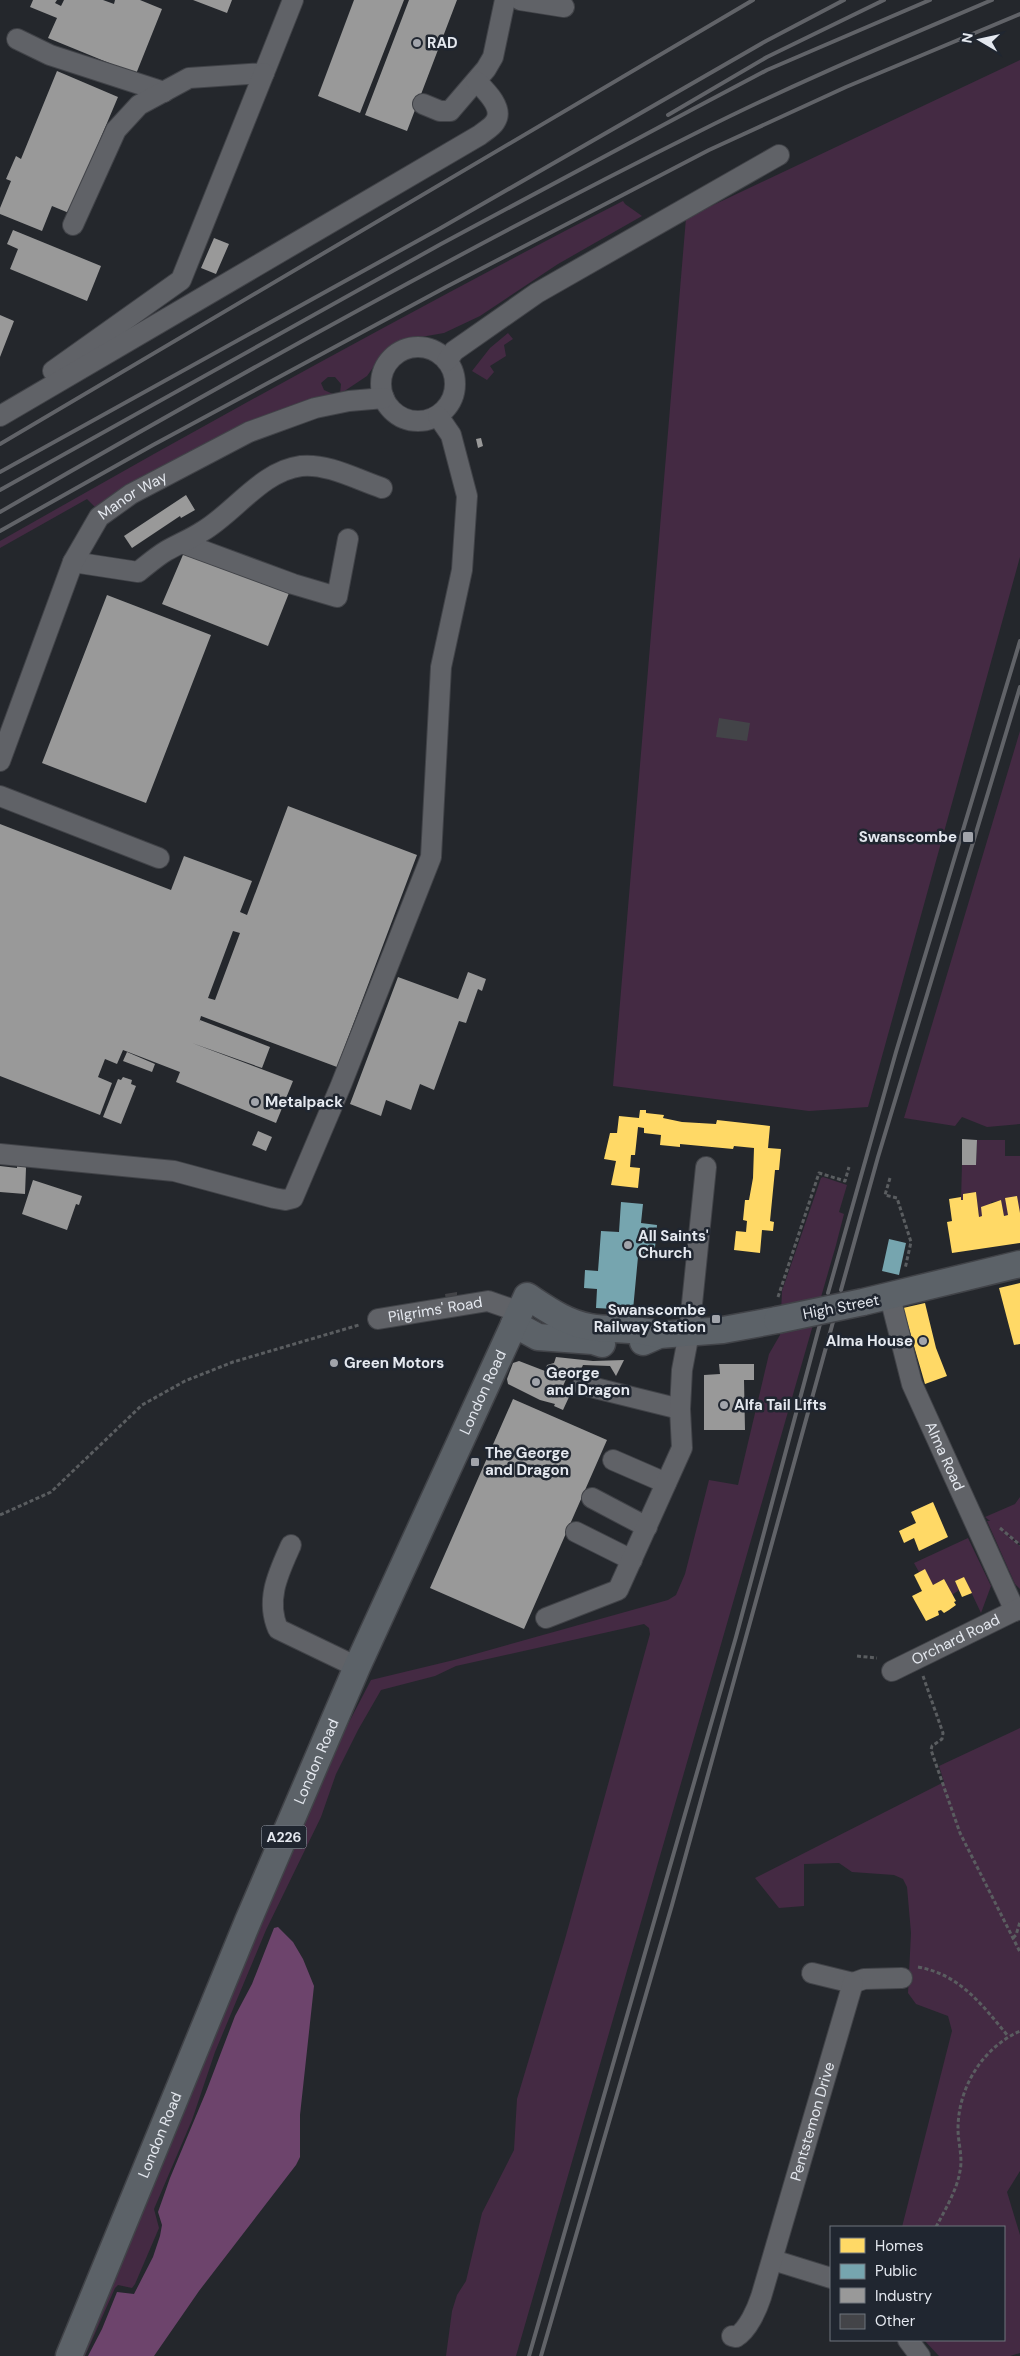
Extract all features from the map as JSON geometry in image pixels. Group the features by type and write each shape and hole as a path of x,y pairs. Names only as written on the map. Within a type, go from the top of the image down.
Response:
{"main road":[{"name":"High Street","path":"516,1319 591,1349 602,1344 638,1344 659,1335 730,1329 777,1311 863,1302 890,1297 988,1270 1020,1264"},
{"name":"High Street","path":"516,1319 556,1315 583,1326 642,1330 659,1335"},
{"name":"London Road","path":"69,2356 248,1921 357,1667 516,1319"}],"street":[{"path":"36,383 181,280 292,0"},
{"path":"520,0 564,7"},
{"path":"423,104 442,112 450,111 476,81 493,57 504,7"},
{"path":"17,39 50,55 164,92"},
{"path":"73,225 116,130 139,105 189,78 264,73"},
{"path":"0,416 480,135 496,122 497,116 494,102 476,81"},
{"path":"447,361 461,346 537,293 779,155"},
{"path":"416,347 428,348 439,353 447,361 453,372 455,384 453,397 447,408 438,416 426,420 413,421 401,417 391,409 384,398 382,375 395,356 405,350 416,347"},
{"name":"Manor Way","path":"0,761 73,562 99,517 131,494 249,432 315,408 349,401 384,398"},
{"path":"0,1154 167,1170 274,1198 291,1200 317,1142 430,857 441,667 462,570 467,496 451,435 438,416"},
{"path":"73,562 138,572 165,552 203,532 232,511 263,483 281,473 301,466 324,468 382,488"},
{"path":"182,543 293,584 337,596 348,539"},
{"path":"0,796 160,858"},
{"path":"546,1618 618,1590 682,1448 680,1409 682,1370 689,1333 706,1167"},
{"name":"Alma Road","path":"890,1297 912,1384 1017,1609"},
{"name":"Pilgrims' Road","path":"378,1319 488,1301 516,1319"},
{"path":"583,1385 680,1409"},
{"path":"613,1460 666,1483"},
{"path":"592,1498 647,1527"},
{"path":"576,1532 632,1560"},
{"path":"291,1545 276,1579 273,1591 273,1613 278,1629 357,1667"},
{"name":"Orchard Road","path":"888,1665 1017,1609"},
{"path":"812,1973 853,1983 864,1979 907,1972"},
{"name":"Pentstemon Drive","path":"732,2336 736,2337 741,2334 762,2297 853,1983"},
{"path":"773,2260 830,2278"},
{"path":"909,2341 920,2356"}],"path":[{"path":"777,1311 780,1285 819,1173 845,1181 849,1167"},
{"path":"890,1178 885,1195 897,1198 911,1242 904,1274"},
{"path":"0,1515 51,1492 142,1405 185,1381 233,1362 378,1319"},
{"path":"857,1656 888,1665"},
{"path":"916,1679 925,1674 943,1733 942,1739 932,1746 931,1750 960,1832 1020,1952"},
{"path":"1013,1938 1016,1935 1020,1922"},
{"path":"907,1972 941,1973 964,1986 1008,2036"},
{"path":"936,2226 960,2172 958,2124 962,2096 978,2065 1008,2036 1020,2031"}],"shaded area":[{"path":"1020,60 1020,557 868,1107 809,1111 613,1086 686,218"},
{"path":"623,201 642,216 558,264 480,316 444,333 398,341 384,352 367,376 340,394 341,384 335,377 328,377 321,383 324,390 335,395 97,509 87,499 0,548 0,541 232,410 466,283"},
{"path":"508,333 513,339 504,345 506,356 490,366 494,372 487,380 472,371 490,348"},
{"path":"1020,731 1020,1124 987,1127 962,1117 955,1126 904,1118"},
{"path":"977,1140 1005,1140 1005,1156 1020,1156 1020,1213 1006,1198 1008,1215 1004,1216 1001,1201 991,1202 992,1205 979,1217 976,1192 963,1194 963,1200 961,1200 962,1165 976,1165"},
{"path":"821,1178 847,1185 839,1212 844,1214 836,1245 516,2356 446,2356 452,2311 457,2295 466,2281 482,2213 514,2150 517,2099 565,1939 650,1634 649,1628 644,1624 456,1666 435,1676 381,1690 336,1774 321,1817 266,1930 215,2052 192,2120 154,2209 159,2228 135,2284 132,2288 118,2285 115,2288 85,2356 80,2356 335,1749 371,1680 454,1660 668,1600 676,1595 685,1574 709,1480 738,1485 769,1354 780,1335 782,1291"},
{"path":"1020,1497 1020,1544 985,1517 1015,1504"},
{"path":"987,1521 991,1521 1020,1546 1020,1589 1015,1584"},
{"path":"968,1538 991,1586 981,1613 964,1577 955,1581 959,1590 952,1595 944,1579 933,1585 919,1572 914,1563"},
{"path":"1020,1728 1020,2171 1007,2192 1020,2235 1020,2353 1010,2356 939,2356 925,2341 1005,2341 1005,2226 902,2226 952,2031 948,2016 916,2004 908,1993 911,1933 907,1887 903,1879 894,1875 852,1872 839,1863 804,1864 804,1906 779,1908 755,1878 944,1782 939,1766"},
{"path":"278,1927 293,1942 303,1959 314,1986 300,2115 300,2157 296,2165 199,2291 154,2356 88,2356 102,2329 117,2292 134,2294 153,2257 162,2225 158,2212 170,2178 235,2016 252,1984 274,1928"}],"building: Homes":[{"path":"640,1110 646,1110 646,1113 664,1115 663,1118 682,1122 716,1124 717,1120 770,1126 768,1148 781,1149 779,1170 775,1170 770,1221 774,1222 773,1231 762,1230 760,1253 734,1250 736,1231 746,1232 747,1221 743,1220 745,1200 749,1200 753,1178 754,1148 734,1146 733,1149 680,1144 680,1147 660,1145 661,1135 644,1133 644,1128 638,1127 635,1155 631,1155 630,1167 640,1168 638,1188 611,1185 616,1161 604,1159 610,1133 617,1133 619,1116 639,1118"},
{"path":"976,1192 979,1217 982,1216 981,1207 1001,1200 1004,1216 1008,1215 1005,1198 1017,1196 1020,1213 1020,1243 952,1253 947,1222 952,1221 949,1199 961,1197 961,1200 963,1200 963,1194"},
{"path":"1020,1283 1020,1344 1014,1345 999,1288"},
{"name":"Alma House","path":"925,1303 936,1348 947,1376 925,1384 903,1308"},
{"path":"933,1502 948,1537 919,1551 914,1538 904,1543 899,1531 916,1523 911,1512"},
{"path":"925,1569 933,1585 944,1579 956,1601 954,1602 956,1605 949,1610 944,1613 941,1610 938,1611 939,1615 926,1621 912,1596 922,1591 914,1575"},
{"path":"964,1577 972,1593 962,1597 955,1581"}],"building: Public":[{"name":"All Saints' Church","path":"621,1202 643,1204 641,1223 657,1225 654,1259 638,1257 633,1310 596,1308 597,1289 584,1288 585,1270 598,1271 601,1231 619,1232"},
{"path":"889,1239 906,1243 899,1275 882,1271"}],"building: Industry":[{"path":"33,0 57,0 55,3 61,6 64,0 103,0 114,4 115,0 140,0 162,9 136,74 48,38 57,18 30,7"},
{"path":"193,0 232,0 227,13"},
{"path":"354,0 404,0 360,113 318,96"},
{"path":"409,0 457,0 407,131 365,115"},
{"path":"57,71 118,97 69,213 52,206 42,231 0,214 0,208 11,181 6,179 16,156 21,159"},
{"path":"13,230 101,266 87,301 10,269 18,249 7,244"},
{"path":"214,238 229,244 216,274 201,268"},
{"path":"0,315 14,321 0,357"},
{"path":"481,438 483,446 478,448 476,439"},
{"path":"186,495 195,510 181,518 180,516 132,548 124,536"},
{"path":"185,550 289,593 268,646 162,604"},
{"path":"107,595 211,635 146,803 42,763"},
{"path":"288,806 417,855 337,1067 201,1016 199,1023 200,1020 270,1047 262,1068 192,1043 293,1081 276,1123 176,1082 180,1072 123,1050 117,1064 105,1059 98,1077 112,1083 100,1115 0,1076 0,824 171,890 184,856 252,881 240,912 247,915","holes":["233,931 240,933 215,1000 208,998"]},
{"path":"468,972 486,979 482,991 478,989 466,1023 459,1021 434,1090 420,1084 411,1110 386,1100 381,1116 350,1104 398,977 458,999"},
{"path":"127,1052 155,1064 152,1072 123,1061"},
{"path":"123,1077 132,1080 131,1084 136,1086 121,1124 103,1117 118,1079 121,1080"},
{"path":"258,1131 272,1137 266,1151 252,1145"},
{"path":"962,1139 977,1140 976,1165 962,1165"},
{"path":"17,1165 25,1166 26,1168 25,1194 0,1192 0,1166 17,1168"},
{"path":"33,1180 82,1196 79,1205 76,1204 67,1230 22,1214"},
{"name":"George and Dragon","path":"556,1357 593,1361 624,1360 616,1376 610,1366 583,1365 579,1374 570,1370 560,1393 569,1397 563,1410 554,1406 555,1404 540,1400 508,1384 507,1379 513,1363 519,1361 545,1371 547,1365 554,1363"},
{"name":"Alfa Tail Lifts","path":"719,1364 754,1364 754,1380 744,1380 745,1430 704,1430 704,1375 720,1374"},
{"path":"513,1399 607,1440 524,1629 430,1588"}],"building: Other":[{"path":"719,718 750,723 747,741 716,737"},
{"path":"457,1292 457,1299 446,1301 445,1294"}],"railway":[{"path":"0,444 753,0"},
{"path":"0,472 439,229 766,41 844,0"},
{"path":"668,115 767,57 884,0"},
{"path":"0,490 441,244 767,70 930,0"},
{"path":"0,512 347,316 611,176 772,96 992,0"},
{"path":"0,531 153,445 446,287 709,150 846,87 1020,14"},
{"path":"828,1293 896,1052 1020,641"},
{"path":"841,1290 878,1157 1020,687"},
{"path":"541,2356 672,1905 833,1322"},
{"path":"529,2356 736,1637 820,1324"}],"place":[{"name":"RAD","path":"417,43"},
{"name":"Swanscombe","path":"968,837"},
{"name":"Metalpack","path":"255,1102"},
{"name":"All Saints' Church","path":"628,1245"},
{"name":"Swanscombe Railway Station","path":"716,1319"},
{"name":"Alma House","path":"923,1341"},
{"name":"Green Motors","path":"334,1363"},
{"name":"George and Dragon","path":"536,1382"},
{"name":"Alfa Tail Lifts","path":"724,1405"},
{"name":"The George and Dragon","path":"475,1462"}]}
